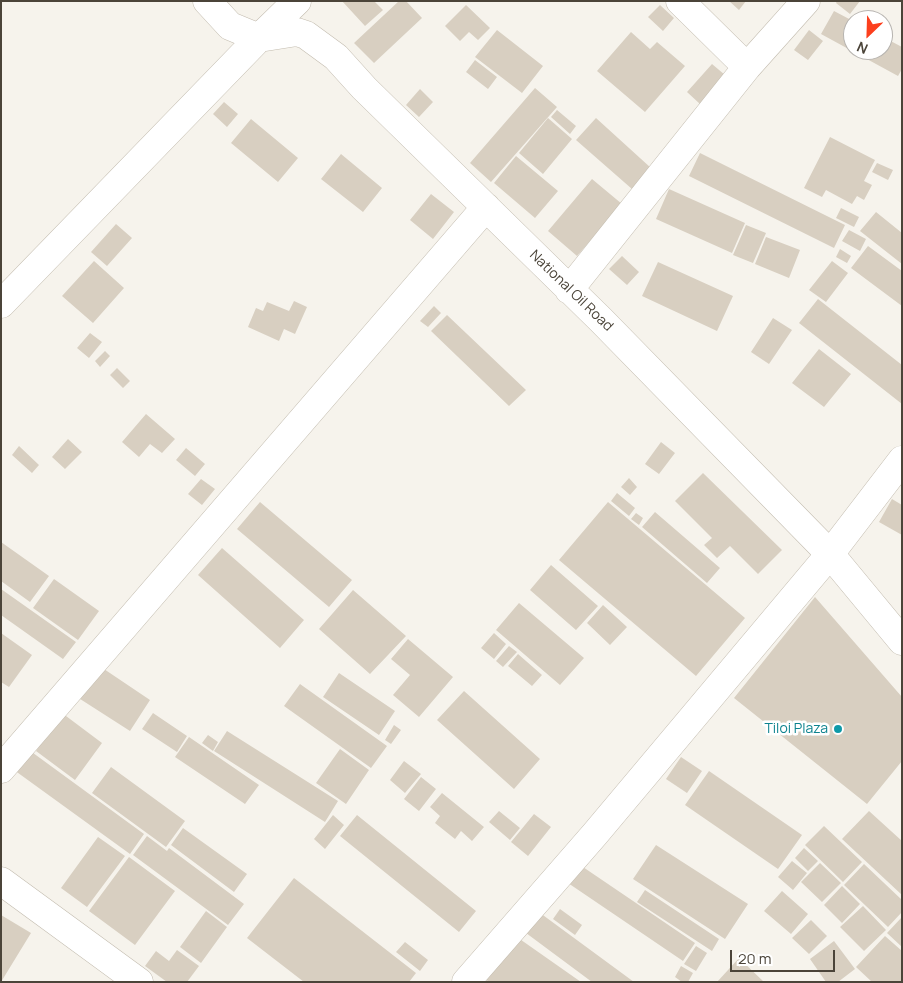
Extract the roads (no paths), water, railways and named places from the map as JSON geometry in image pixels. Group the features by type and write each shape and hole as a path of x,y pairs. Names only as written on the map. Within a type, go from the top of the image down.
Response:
{"street":[{"path":"207,1 230,26 259,38"},
{"path":"1,304 297,1"},
{"path":"680,1 747,67"},
{"path":"569,290 747,67 806,1"},
{"name":"National Oil Road","path":"259,38 297,32 306,34 336,56 364,88 486,207 830,554 902,641"},
{"path":"1,770 486,207"},
{"path":"466,982 595,834 830,554 902,460"},
{"path":"1,881 140,982"}],"place":[{"name":"Tiloi Plaza","path":"838,729"}]}
